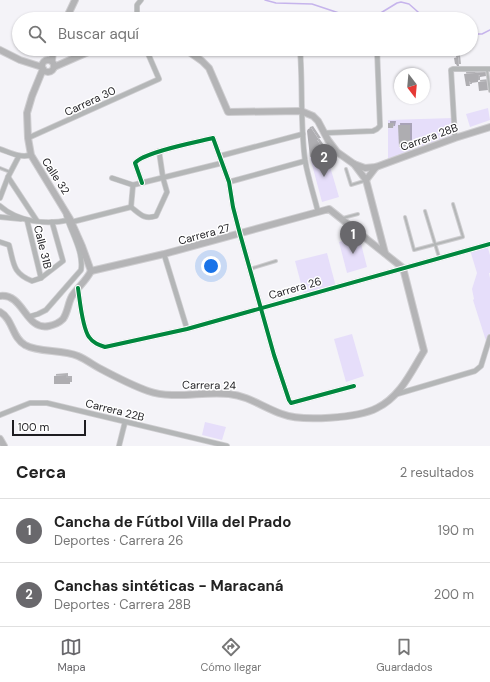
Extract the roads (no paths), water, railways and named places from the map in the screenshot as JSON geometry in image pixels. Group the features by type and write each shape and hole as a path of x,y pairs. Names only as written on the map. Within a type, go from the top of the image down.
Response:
{"main road":[{"path":"69,12 75,0"},
{"path":"0,50 20,60 52,70 52,56"},
{"path":"44,68 44,61 66,62 79,56"},
{"path":"195,56 209,68 228,112 301,111 314,116 337,152 354,164 366,180 385,253"},
{"name":"Calle 32","path":"44,68 35,87 27,113 28,138 31,155 63,206 87,258 91,271"},
{"name":"Carrera 28B","path":"354,164 365,168 376,167 455,138 490,127"},
{"path":"366,180 376,167"},
{"path":"318,212 330,209 403,268"},
{"name":"Carrera 27","path":"91,271 164,254 318,212"},
{"name":"Carrera 24","path":"0,312 7,317 15,334 22,344 30,347 69,353 78,356 110,374 154,393 168,395 227,393 248,398 281,414 294,418 329,417 365,412 377,408 397,394 424,351 403,268"},
{"path":"0,296 9,297 16,300 28,317 38,326 42,327 53,325 62,320 70,300 78,288 88,278 91,271"},
{"path":"0,439 4,446"}],"street":[{"path":"137,12 137,5 141,0"},
{"name":"Carrera 30","path":"28,138 159,79 149,56"},
{"path":"300,56 301,111 305,161 318,212"},
{"path":"324,133 373,131 380,126 377,56"},
{"path":"455,138 451,70 488,70"},
{"path":"220,156 303,134"},
{"path":"142,183 135,163 138,159 159,151 212,138 229,182 233,207 240,234 289,400 291,403 354,386"},
{"path":"0,149 19,156 31,155"},
{"path":"131,207 143,217 149,218 156,216 167,192 163,178 159,151"},
{"path":"0,198 1,191 19,156"},
{"path":"229,182 305,161"},
{"path":"112,178 133,185 222,163"},
{"path":"10,175 37,221"},
{"path":"131,207 133,185"},
{"path":"0,206 25,219"},
{"path":"0,218 52,222 70,220 131,207"},
{"name":"Calle 31B","path":"25,219 41,278"},
{"path":"28,317 46,310 81,270 82,263 70,220"},
{"path":"0,242 9,245 17,272 32,281 41,278 63,261 52,222"},
{"name":"Carrera 26","path":"78,288 84,323 89,337 97,344 105,347 186,329 490,244"},
{"path":"164,254 186,329"},
{"path":"397,394 475,371 481,366 490,337"},
{"name":"Carrera 22B","path":"0,415 27,404 40,402 227,446"},
{"path":"119,446 125,422"}],"lane":[{"path":"488,70 490,91"},
{"path":"0,168 10,175"},
{"path":"346,169 351,185 366,180"},
{"path":"404,217 414,250 463,236 453,204"},
{"path":"425,211 439,259"},
{"path":"342,218 358,214"},
{"path":"250,269 276,261"}],"waterway":[{"path":"265,0 276,3 312,4 336,12"},
{"path":"382,12 401,2 409,4 418,12"},
{"path":"478,34 482,34 490,30"}],"place":[{"name":"Canchas sintéticas - Maracaná","path":"324,177"},
{"name":"Cancha de Fútbol Villa del Prado","path":"353,254"}]}
